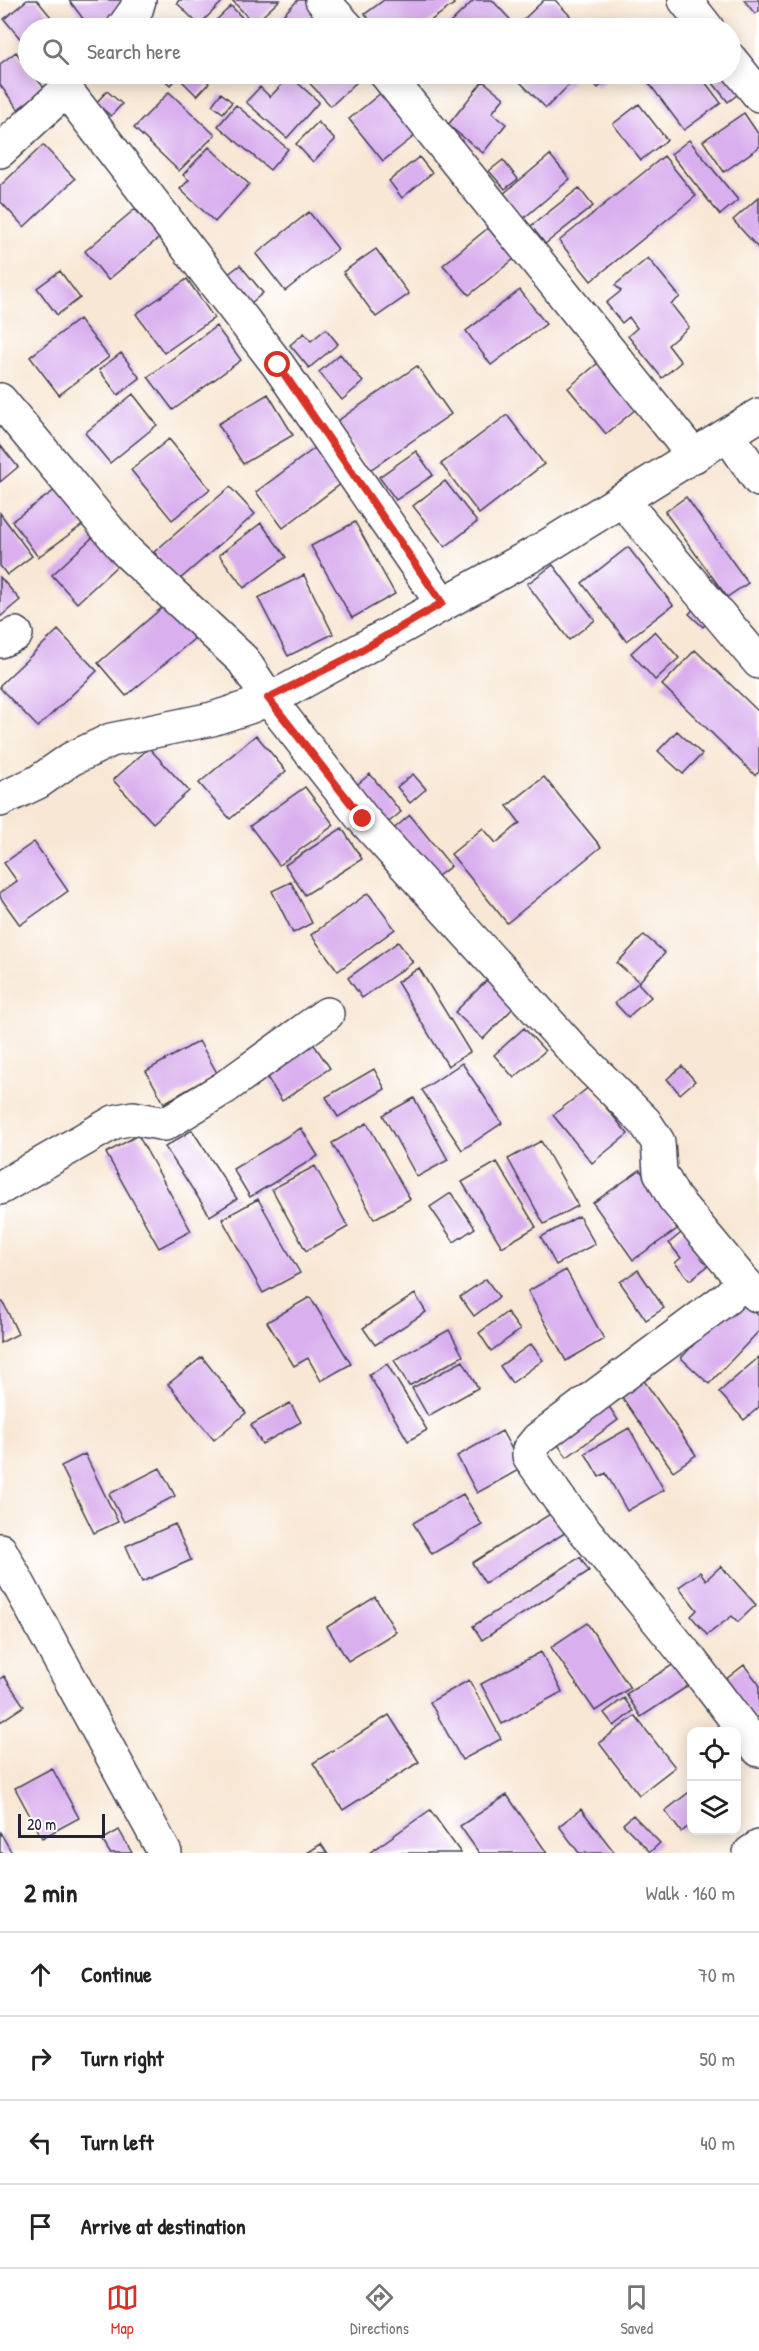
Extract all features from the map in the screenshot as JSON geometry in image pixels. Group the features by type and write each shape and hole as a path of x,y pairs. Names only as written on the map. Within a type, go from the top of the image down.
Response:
{"street":[{"path":"130,18 139,0"},
{"path":"322,0 339,18"},
{"path":"685,0 699,18"},
{"path":"741,72 759,95"},
{"path":"0,151 72,84"},
{"path":"75,84 278,365 442,603"},
{"path":"394,84 694,456"},
{"path":"0,400 127,552 243,660 268,698 363,819 577,1054 645,1122 658,1142 660,1172 674,1198 751,1289 728,1297 538,1439 529,1450 529,1456 559,1499 691,1661 759,1750"},
{"path":"0,798 38,782 71,759 111,740 212,719 249,707 350,657 442,603 540,550 759,415"},
{"path":"728,435 759,480"},
{"path":"622,500 759,662"},
{"path":"0,1188 114,1122 133,1118 165,1124 224,1088 327,1014"},
{"path":"0,1550 165,1853"},
{"path":"750,1853 759,1847"}],"building":[{"path":"27,0 37,0 52,18 18,18 18,36 4,19"},
{"path":"69,0 122,0 127,7 112,18 82,18"},
{"path":"179,0 224,0 206,18 192,18 177,3"},
{"path":"232,0 280,0 260,18 248,18"},
{"path":"298,0 315,0 325,10 317,18 280,18"},
{"path":"384,0 451,0 454,4 434,18 368,18 365,14"},
{"path":"474,0 492,0 509,18 455,18"},
{"path":"544,0 555,0 572,18 525,18"},
{"path":"744,0 759,0 759,11 755,14"},
{"path":"231,6 242,18 218,18"},
{"path":"16,52 18,55 18,84 41,84 45,89 18,109 0,85 0,64"},
{"path":"185,84 208,84 197,96"},
{"path":"282,84 299,84 319,102 287,138 246,102 260,87 270,97"},
{"path":"310,84 355,84 331,106"},
{"path":"481,84 487,84 504,98 492,113 506,124 483,153 448,125"},
{"path":"522,84 570,84 546,108"},
{"path":"650,84 707,84 721,103 684,130"},
{"path":"714,84 741,84 747,87 728,102"},
{"path":"107,91 122,104 111,116 96,103"},
{"path":"169,92 215,135 179,171 134,128"},
{"path":"382,92 417,134 383,161 349,119"},
{"path":"221,93 232,102 223,113 212,105"},
{"path":"639,104 667,140 641,160 613,124"},
{"path":"236,105 288,149 270,170 218,126"},
{"path":"744,113 759,135 759,147 724,172 703,141"},
{"path":"318,122 335,140 313,162 296,144"},
{"path":"689,140 738,200 720,215 671,154"},
{"path":"43,145 75,179 24,227 0,201 0,186"},
{"path":"209,147 249,184 215,222 180,189 189,180 183,175"},
{"path":"550,155 570,179 524,218 503,194"},
{"path":"664,156 696,196 591,281 559,241"},
{"path":"419,157 432,173 402,198 389,181"},
{"path":"503,160 518,179 505,189 489,171"},
{"path":"579,188 593,206 545,244 531,226"},
{"path":"759,197 759,249 733,220"},
{"path":"135,209 159,238 108,280 85,251"},
{"path":"309,212 338,249 285,291 256,254"},
{"path":"488,228 514,259 469,295 443,265"},
{"path":"376,249 409,294 376,317 343,272"},
{"path":"648,258 680,297 671,304 689,327 668,345 681,362 662,378 628,336 637,328 629,317 622,323 606,303 621,291 615,285"},
{"path":"240,265 263,293 251,303 227,275"},
{"path":"60,271 80,298 57,315 37,288"},
{"path":"187,279 214,318 164,353 136,314"},
{"path":"520,290 546,324 491,365 466,331"},
{"path":"79,319 109,357 59,395 30,357"},
{"path":"216,326 241,360 173,410 148,377"},
{"path":"326,329 338,344 309,368 290,345 304,333 311,341"},
{"path":"121,353 140,378 118,395 99,370"},
{"path":"340,354 363,382 342,400 319,372"},
{"path":"598,363 636,409 606,434 568,388"},
{"path":"417,366 451,414 370,470 336,422"},
{"path":"133,394 157,425 110,463 85,433"},
{"path":"268,394 293,435 243,464 218,424"},
{"path":"507,415 544,464 479,514 441,464"},
{"path":"169,439 210,489 172,520 131,470"},
{"path":"0,445 18,467 0,482"},
{"path":"315,448 342,483 283,528 256,492"},
{"path":"416,451 433,475 396,500 379,477"},
{"path":"445,481 477,522 445,547 413,506"},
{"path":"62,485 88,521 38,557 12,521"},
{"path":"230,487 255,514 179,580 154,552"},
{"path":"686,497 748,583 727,597 665,512"},
{"path":"0,513 32,556 7,575 0,566"},
{"path":"355,522 395,594 352,618 311,546"},
{"path":"261,523 286,557 244,588 219,555"},
{"path":"94,536 119,564 77,603 52,575"},
{"path":"628,547 673,605 626,641 582,583"},
{"path":"553,565 595,620 569,640 527,584"},
{"path":"304,575 333,634 288,656 258,598"},
{"path":"0,577 20,600 0,617"},
{"path":"171,600 200,634 126,696 98,663"},
{"path":"697,605 711,618 703,627 689,614"},
{"path":"58,630 97,671 38,727 0,688 0,685"},
{"path":"655,631 679,658 655,680 631,653"},
{"path":"695,650 759,712 759,772 755,775 662,685"},
{"path":"677,731 702,754 683,774 658,751"},
{"path":"256,735 286,771 230,819 199,783"},
{"path":"149,748 189,791 153,823 113,780"},
{"path":"370,774 401,812 384,826 353,788"},
{"path":"413,774 426,789 410,803 397,787"},
{"path":"544,777 601,847 507,923 451,854 483,828 496,843 520,823 507,806"},
{"path":"305,787 334,825 279,865 250,826"},
{"path":"410,815 451,866 430,882 390,832"},
{"path":"342,828 362,859 305,895 285,865"},
{"path":"34,842 68,891 20,925 0,897 0,893 17,881 4,863"},
{"path":"291,882 312,923 293,933 272,891"},
{"path":"368,893 395,929 338,971 311,935"},
{"path":"644,935 665,953 639,982 617,963"},
{"path":"398,942 413,962 362,998 348,978"},
{"path":"419,968 470,1052 448,1066 397,982"},
{"path":"492,975 519,1002 483,1039 455,1012"},
{"path":"638,983 651,997 628,1017 615,1003"},
{"path":"524,1028 545,1051 514,1078 494,1055"},
{"path":"310,1039 330,1068 282,1101 263,1071"},
{"path":"199,1041 217,1073 164,1103 146,1071"},
{"path":"462,1063 502,1123 462,1150 422,1090"},
{"path":"682,1066 695,1081 680,1094 667,1079"},
{"path":"374,1069 385,1089 338,1117 326,1097"},
{"path":"589,1087 628,1134 592,1163 553,1115"},
{"path":"414,1098 448,1160 417,1177 383,1115"},
{"path":"367,1123 410,1199 374,1219 332,1143"},
{"path":"301,1128 318,1156 250,1197 233,1169"},
{"path":"192,1130 237,1199 210,1216 165,1147"},
{"path":"138,1135 191,1231 159,1248 106,1153"},
{"path":"541,1141 578,1206 544,1224 508,1159"},
{"path":"497,1162 536,1227 502,1247 462,1182"},
{"path":"315,1166 348,1227 306,1251 272,1189"},
{"path":"640,1170 680,1227 633,1260 593,1203"},
{"path":"451,1193 475,1228 454,1242 430,1207"},
{"path":"258,1199 300,1273 263,1293 222,1219"},
{"path":"579,1216 595,1244 556,1265 541,1237"},
{"path":"686,1229 713,1262 690,1280 675,1263 681,1258 669,1243"},
{"path":"566,1270 604,1339 566,1361 528,1291"},
{"path":"638,1270 664,1308 646,1320 620,1282"},
{"path":"486,1279 499,1297 474,1316 460,1297"},
{"path":"415,1294 426,1312 375,1345 363,1328"},
{"path":"310,1297 351,1364 321,1381 308,1358 294,1366 267,1322"},
{"path":"738,1297 759,1316 759,1331 709,1384 681,1358"},
{"path":"3,1302 18,1334 0,1343 0,1303"},
{"path":"507,1312 520,1330 491,1351 479,1333"},
{"path":"449,1330 463,1356 409,1386 394,1360"},
{"path":"531,1344 543,1360 512,1383 500,1366"},
{"path":"202,1357 246,1413 214,1440 168,1384"},
{"path":"759,1357 759,1407 744,1420 719,1392"},
{"path":"463,1361 478,1388 428,1416 412,1388"},
{"path":"387,1364 427,1430 408,1441 369,1375"},
{"path":"640,1375 696,1455 673,1471 617,1390"},
{"path":"604,1399 618,1420 567,1457 552,1437"},
{"path":"290,1403 301,1422 262,1444 251,1425"},
{"path":"629,1428 664,1490 627,1511 606,1473 599,1477 585,1453"},
{"path":"502,1431 522,1468 477,1493 457,1456"},
{"path":"85,1454 118,1522 94,1533 61,1466"},
{"path":"160,1468 175,1496 124,1522 109,1494"},
{"path":"463,1494 482,1525 432,1554 413,1523"},
{"path":"555,1511 568,1531 485,1583 472,1563"},
{"path":"175,1524 191,1560 142,1582 126,1546"},
{"path":"580,1557 589,1571 482,1640 473,1626"},
{"path":"721,1566 756,1605 738,1622 732,1616 707,1635 691,1616 697,1610 679,1587 700,1572 706,1580"},
{"path":"375,1597 396,1632 348,1661 327,1627"},
{"path":"587,1623 630,1688 595,1711 551,1647"},
{"path":"541,1652 562,1692 502,1724 481,1684"},
{"path":"674,1664 688,1686 641,1717 626,1694"},
{"path":"744,1665 759,1684 759,1716 755,1719 725,1680"},
{"path":"4,1676 24,1706 0,1722 0,1679"},
{"path":"469,1680 501,1739 462,1760 430,1702"},
{"path":"624,1698 633,1711 614,1726 604,1713"},
{"path":"389,1715 419,1762 343,1810 313,1763"},
{"path":"635,1716 675,1767 639,1795 599,1743"},
{"path":"52,1768 79,1818 42,1838 15,1788"},
{"path":"687,1794 687,1828 681,1832 665,1811"},
{"path":"507,1795 547,1853 479,1853 460,1826"},
{"path":"581,1809 615,1853 579,1853 559,1826"},
{"path":"430,1810 461,1853 369,1853"},
{"path":"633,1815 660,1843 650,1852 623,1824"},
{"path":"119,1830 132,1853 110,1853 102,1840"},
{"path":"0,1832 12,1853 0,1853"},
{"path":"321,1844 327,1853 307,1853"}],"route":[{"path":"278,365 442,603 350,657 268,698 363,819"}]}
